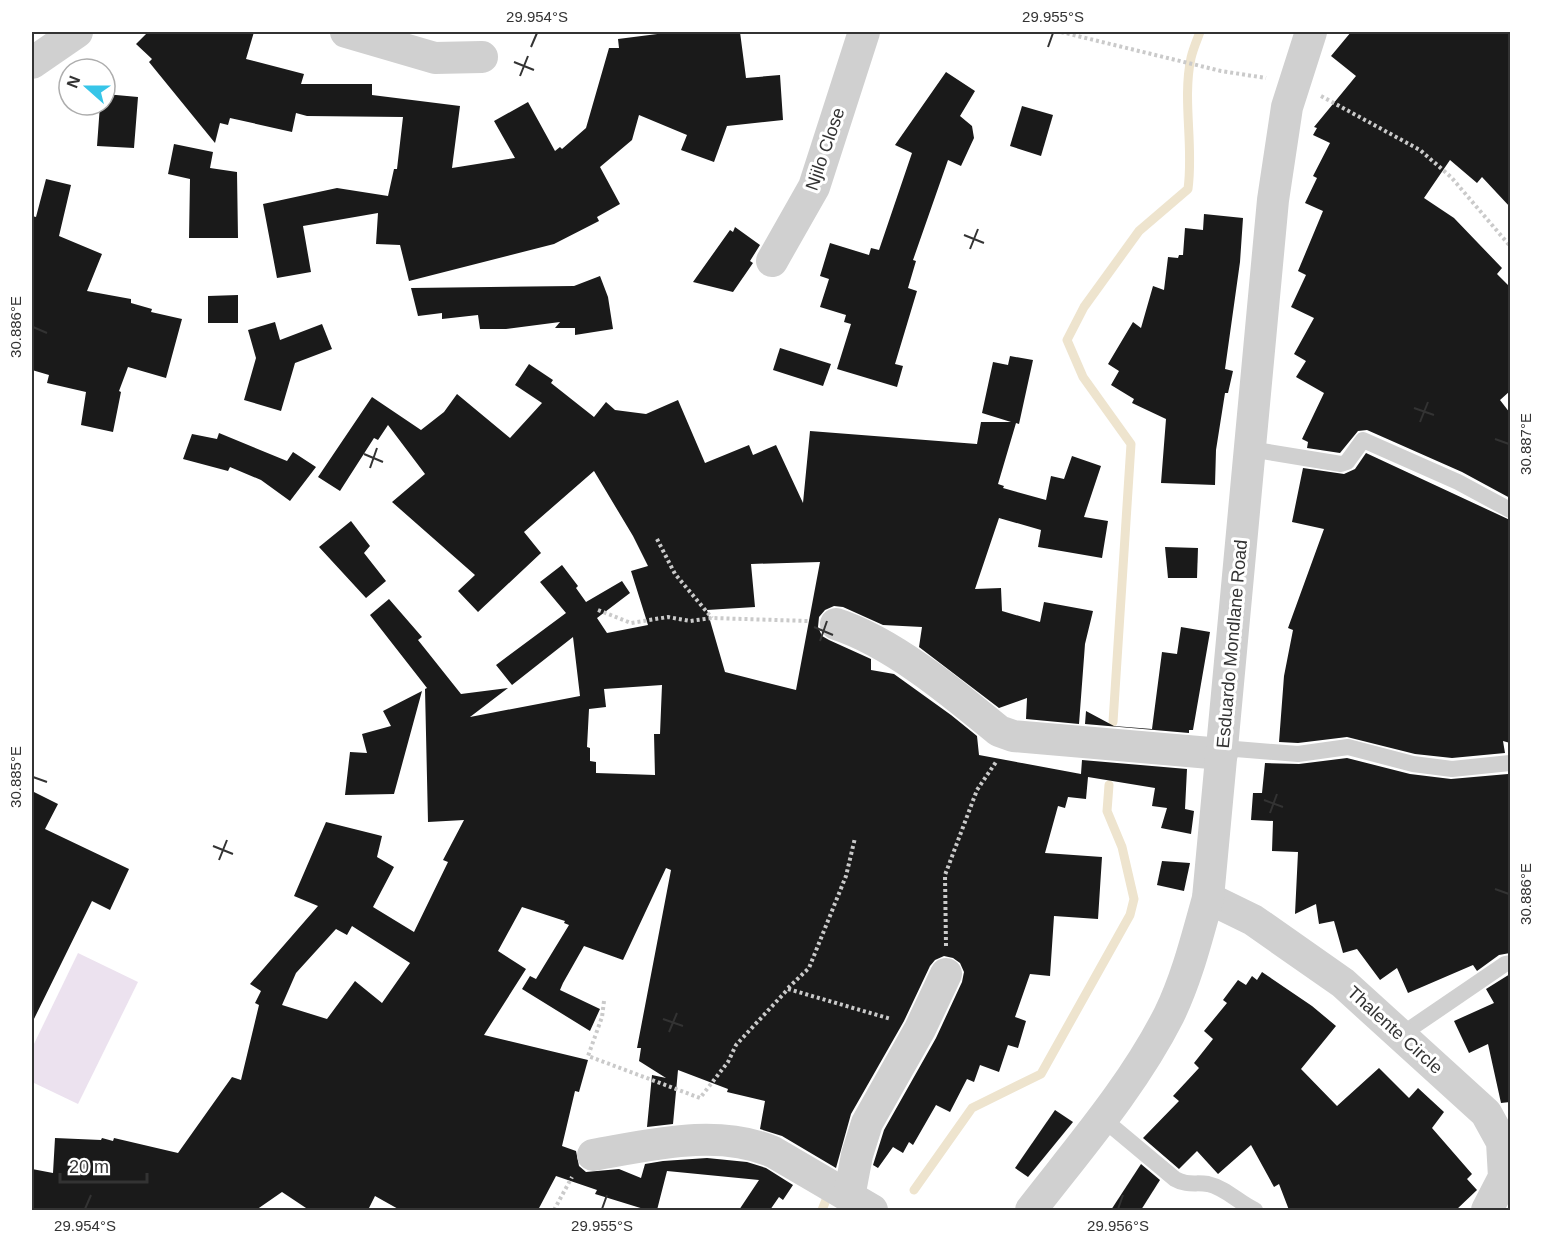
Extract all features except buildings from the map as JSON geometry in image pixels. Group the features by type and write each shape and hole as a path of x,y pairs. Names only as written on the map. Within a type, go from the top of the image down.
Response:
{"street":[{"path":"32,63 77,32"},
{"path":"345,32 435,58 482,57"},
{"name":"Njilo Close","path":"772,261 814,187 864,32"},
{"name":"Esduardo Mondlane Road","path":"1031,1210 1132,1078 1169,1015 1190,961 1209,898 1273,200 1287,107 1311,32"},
{"path":"836,624 852,629 889,651 999,730 1013,736 1222,751"},
{"name":"Thalente Circle","path":"1209,898 1253,920 1343,983 1486,1113 1502,1142 1507,1161 1504,1177 1488,1210"},
{"path":"861,1204 857,1155 867,1123 920,1029 946,974"},
{"path":"607,1153 679,1142 730,1140 757,1145 773,1152 861,1204"}],"lane":[{"path":"1250,449 1341,464 1347,462 1363,440 1458,482 1510,510"},
{"path":"1222,751 1298,754 1348,747 1405,762 1452,769 1510,764"},
{"path":"1401,1035 1505,964 1510,963"},
{"path":"1102,1118 1175,1179 1185,1184 1208,1184 1224,1190 1255,1210"}],"path":[{"path":"1061,32 1221,71 1295,82 1420,150 1451,177 1510,246"},
{"path":"657,539 675,574 712,618"},
{"path":"598,610 631,623 668,617 690,621 712,618 836,624"},
{"path":"946,974 945,874 977,790 1013,736"},
{"path":"604,1002 602,1017 588,1056 700,1098 728,1062 736,1045 809,968 846,876 855,838"},
{"path":"788,989 920,1029"},
{"path":"554,1210 567,1182 607,1153"}],"shaded area":[{"path":"78,953 138,982 78,1104 32,1082 32,1048"}],"waterway":[{"path":"1113,722 1131,444 1083,377 1067,340 1084,307 1139,231 1188,189 1189,74 1192,55 1200,32"},
{"path":"914,1190 972,1108 1041,1074 1130,915 1134,899 1122,847 1107,811 1109,785"},
{"path":"822,1210 826,1200"}]}
